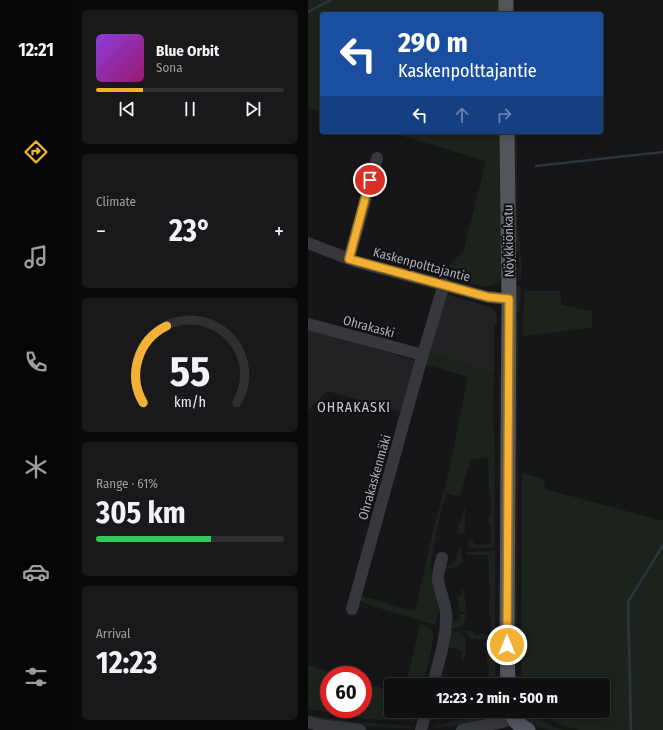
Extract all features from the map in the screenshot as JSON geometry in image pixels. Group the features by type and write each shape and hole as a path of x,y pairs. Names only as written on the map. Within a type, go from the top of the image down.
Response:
{"main road":[{"path":"506,0 506,12"},
{"name":"Nöykkiönkatu","path":"507,134 509,299 508,678"},
{"path":"515,718 520,725 528,730"}],"street":[{"path":"349,259 377,158"},
{"name":"Kaskenpolttajantie","path":"308,243 349,259 488,297 509,299"},
{"name":"Ohrakaskenmäki","path":"352,609 444,284"},
{"name":"Ohrakaski","path":"308,324 423,355"},
{"path":"435,678 446,630 446,613 438,578 442,558"},
{"path":"422,730 425,718"},
{"path":"462,730 502,722 508,718"},
{"path":"308,722 360,730"}],"shaded area":[{"path":"308,0 501,0 501,12 320,12 320,111 308,108"},
{"path":"396,134 501,134 502,275 499,281 495,284 481,286 473,284 455,273 445,270 464,250 486,161"},
{"path":"512,134 517,134 517,223 521,249 519,252 516,252 512,235"},
{"path":"519,256 522,258 521,278 518,279"},
{"path":"515,285 521,287 519,311 517,312 515,312"},
{"path":"525,291 560,291 562,305 592,311 592,328 523,336"},
{"path":"445,294 487,306 492,308 495,312 497,316 497,323 494,327 494,374 427,353"},
{"path":"516,319 518,320 517,639 514,639"},
{"path":"308,329 414,360 417,366 407,413 327,391 308,411"},
{"path":"427,353 494,374 494,548 468,547 469,540 473,540 473,543 476,545 491,544 491,525 489,525 489,514 491,514 491,495 489,494 488,458 471,459 460,497 446,493 435,536 441,538 436,538 431,563 432,579 439,607 435,625 372,606 357,599 358,595 415,611 450,467 468,377 424,364"},
{"path":"499,376 503,392 500,660"},
{"path":"522,473 544,479 545,489 663,521 663,730 580,730 557,724 548,718 610,718 610,678 522,678"},
{"path":"464,508 465,533 457,533"},
{"path":"459,546 462,546 461,551 463,563 459,564 459,566 446,569 443,576 444,567 455,563"},
{"path":"495,551 495,639 473,639 470,638 466,631 473,631 473,634 475,635 491,634 491,615 489,614 490,583 488,555 465,555 467,552"},
{"path":"463,589 466,612 460,612 457,596 462,595 461,590"},
{"path":"447,592 454,621 460,620 459,614 466,614 462,626 458,628 450,628"},
{"path":"420,624 429,628 434,637 425,678 408,678"},
{"path":"448,631 461,633 465,638 466,653 464,659 461,659 463,651 449,647 447,654"},
{"path":"483,642 496,642 495,678 489,678 487,652 489,652 489,645 483,645"},
{"path":"308,665 320,669 320,711 308,709"},
{"path":"372,685 384,689 384,718 416,718 415,721 360,718 372,718"},
{"path":"308,715 320,717 320,718 357,722 412,726 411,729 372,726 308,717"},
{"path":"428,718 446,718 442,719 427,721"},
{"path":"465,718 486,718 470,723 434,728 433,726"},
{"path":"523,718 540,718 546,723 563,730 538,727"}],"waterway":[{"path":"308,12 331,0"},
{"path":"536,166 663,152"},
{"path":"631,730 628,602 663,545"}],"district":[{"name":"OHRAKASKI","path":"354,407"}],"route":[{"path":"370,180 349,259 488,297 509,299 507,645"}]}
